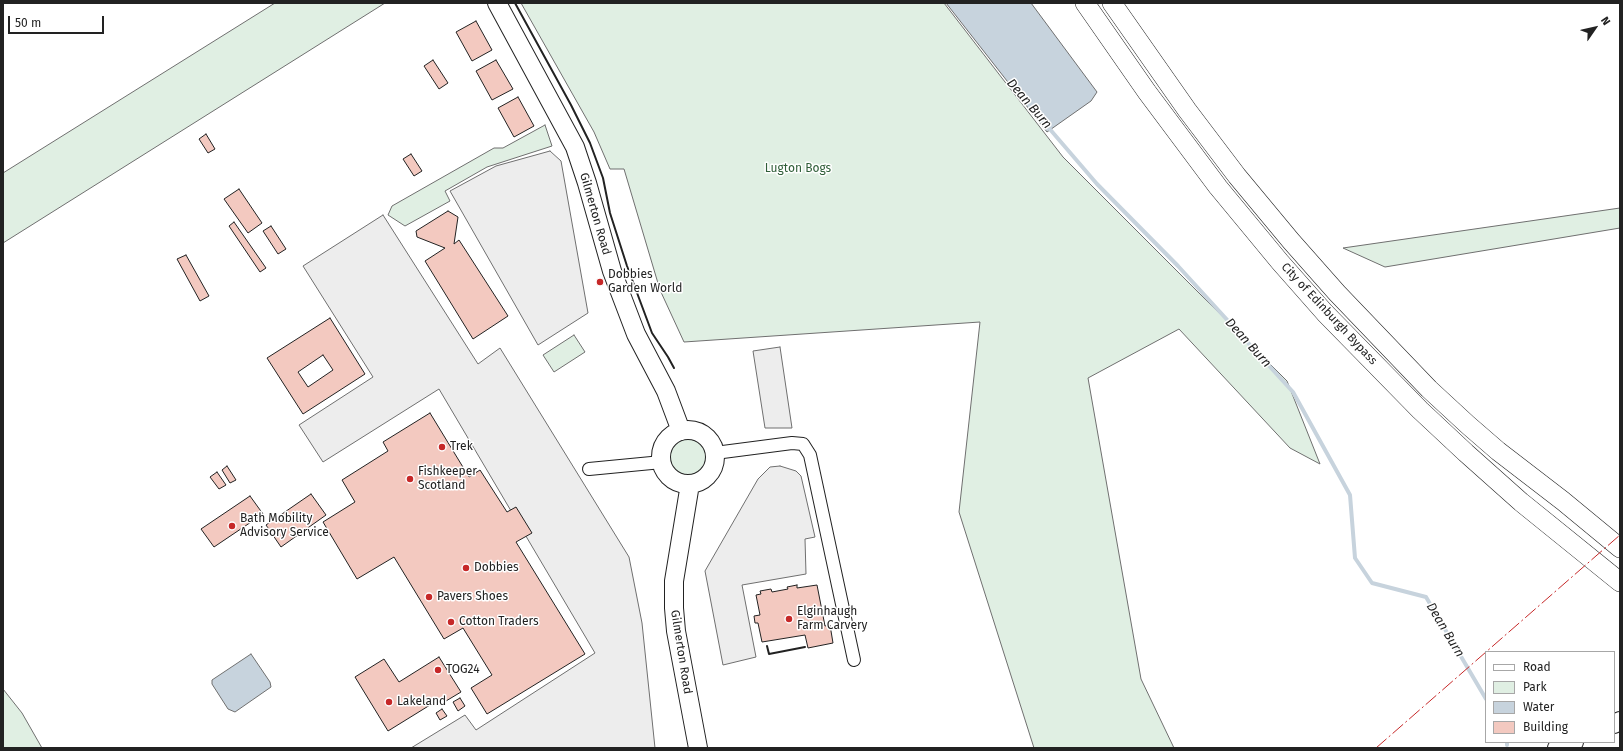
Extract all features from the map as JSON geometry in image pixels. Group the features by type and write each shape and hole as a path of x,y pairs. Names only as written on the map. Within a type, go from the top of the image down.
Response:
{"highway":[{"name":"City of Edinburgh Bypass","path":"1085,3 1151,98 1218,187 1325,313 1420,410 1466,453 1521,502 1620,582"},
{"name":"City of Edinburgh Bypass","path":"1112,3 1187,110 1237,176 1337,293 1394,353 1468,425 1498,451 1563,501 1620,548"}],"main road":[{"name":"Gilmerton Road","path":"497,3 575,147 588,183 617,285 636,334 666,391 681,431"},
{"path":"690,430 699,432 707,437 712,444 715,453 715,462 712,470 703,479 690,484 675,481 664,470 662,462 661,454 665,443 673,434 681,431 690,430"},
{"name":"Gilmerton Road","path":"690,484 674,581 674,608 676,631 698,748"},
{"path":"1557,748 1571,743"}],"street":[{"path":"715,453 792,443 803,444 810,455 854,660"},
{"path":"589,469 662,462"}],"green space":[{"path":"275,3 385,3 3,243 3,173"},
{"name":"Lugton Bogs","path":"521,3 944,3 1063,157 1287,381 1320,464 1290,448 1179,329 1088,378 1141,679 1174,748 1034,748 959,512 980,322 684,342 660,290 624,169 610,169 594,132"},
{"path":"545,125 552,146 487,167 445,191 450,201 405,226 388,215 392,206 494,148 503,148"},
{"path":"1620,208 1620,228 1385,267 1343,248"},
{"path":"574,335 585,352 554,372 543,355"},
{"path":"688,438 698,441 704,447 707,457 704,467 698,473 688,476 678,473 672,467 669,457 672,447 678,441"},
{"path":"3,689 22,713 42,748 3,748"}],"shaded area":[{"path":"550,151 561,161 588,313 538,345 450,191 496,166"},
{"path":"383,215 478,364 500,348 629,557 642,623 655,748 411,748 465,715 476,730 595,653 439,389 323,462 299,425 373,377 303,266"},
{"path":"780,347 792,428 765,428 753,351"},
{"path":"780,466 796,471 801,476 815,537 805,539 806,574 742,585 756,657 723,665 705,571 758,479 770,467"}],"water":[{"path":"946,3 1031,3 1097,92 1091,101 1047,132"},
{"path":"251,654 270,682 271,687 235,712 228,709 212,684 212,680"}],"building":[{"path":"476,21 492,50 472,61 456,32"},
{"path":"433,60 448,83 439,89 424,66"},
{"path":"496,60 513,89 492,100 476,71"},
{"path":"518,97 534,126 514,137 498,108"},
{"path":"206,134 215,149 208,153 199,139"},
{"path":"411,154 422,171 414,176 403,159"},
{"path":"239,189 262,223 248,233 224,199"},
{"path":"448,211 458,217 454,244 459,240 508,316 473,339 425,261 445,248 417,237 416,231"},
{"path":"234,222 266,268 260,272 229,226"},
{"path":"271,226 286,249 278,254 263,231"},
{"path":"186,255 209,296 200,301 177,259"},
{"path":"330,318 365,374 303,414 267,358","holes":["323,355 333,370 308,387 298,372"]},
{"name":"Dobbies","path":"430,413 469,477 480,470 507,512 516,507 532,533 516,542 585,654 487,714 471,688 492,675 463,628 444,639 394,557 357,579 323,522 355,502 342,480 388,451 383,442"},
{"path":"227,466 236,480 230,483 222,470"},
{"path":"217,472 226,485 219,489 210,477"},
{"path":"311,494 326,515 281,547 266,525"},
{"path":"250,496 263,514 214,547 201,529"},
{"name":"Elginhaugh Farm Carvery","path":"797,585 797,588 817,585 825,626 830,625 833,643 808,648 805,635 762,642 758,623 755,623 754,616 760,615 756,595 761,594 760,591 771,589 772,592 788,589 787,587"},
{"path":"439,657 461,692 446,701 443,697 388,731 355,677 384,659 399,682"},
{"path":"460,698 465,706 458,711 453,702"},
{"path":"442,709 447,716 440,720 436,713"}],"waterway":[{"name":"Dean Burn","path":"1048,127 1097,184 1178,266 1293,392 1350,495 1355,558 1372,583 1426,597 1485,697"}],"wall":[{"path":"515,3 590,143 603,178 610,213 627,266 652,333 674,368"},
{"path":"767,646 769,654 805,647"}],"power":[{"path":"1487,651 1620,535"},
{"path":"1376,748 1485,653"}],"place":[{"name":"Dobbies Garden World","path":"600,282"},
{"name":"Trek","path":"442,447"},
{"name":"Fishkeeper Scotland","path":"410,479"},
{"name":"Bath Mobility Advisory Service","path":"232,526"},
{"name":"Dobbies","path":"466,568"},
{"name":"Pavers Shoes","path":"429,597"},
{"name":"Elginhaugh Farm Carvery","path":"789,619"},
{"name":"Cotton Traders","path":"451,622"},
{"name":"TOG24","path":"438,670"},
{"name":"Lakeland","path":"389,702"}]}
